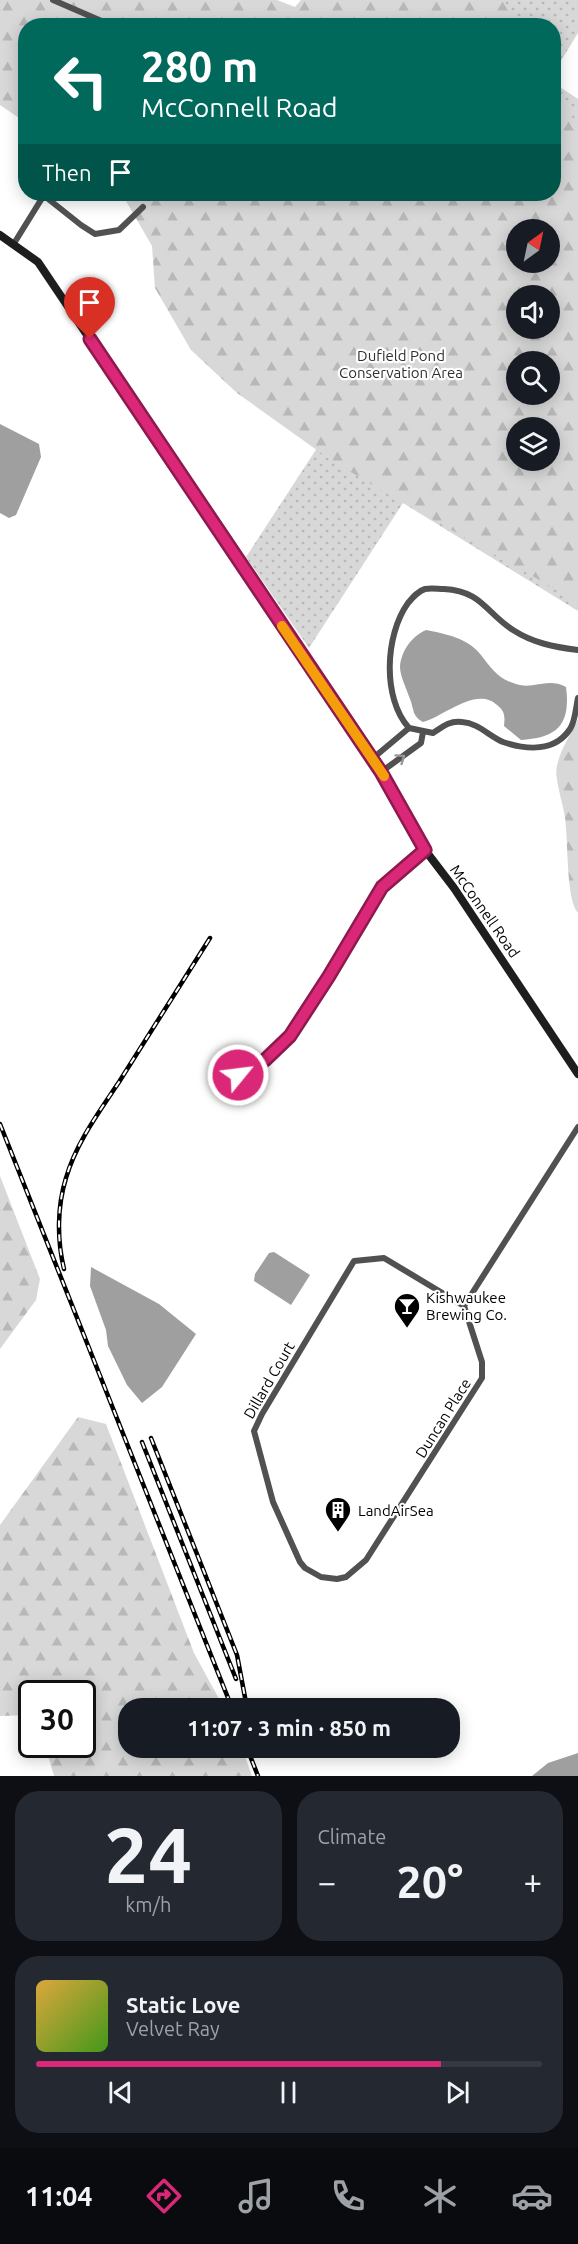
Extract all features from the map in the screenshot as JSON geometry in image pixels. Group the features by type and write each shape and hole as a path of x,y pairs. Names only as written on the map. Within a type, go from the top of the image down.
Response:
{"street":[{"path":"52,0 94,18"},
{"path":"14,245 39,201"},
{"path":"52,201 95,234 119,230 143,207"},
{"name":"McConnell Road","path":"0,236 38,262 381,772 425,850 460,897 578,1074"},
{"path":"578,650 532,641 510,629 482,601 461,592 425,589 414,595 399,617 391,650 390,681 401,719 409,728 433,734 449,723 460,721 472,724 503,741 530,748 553,746 571,728 578,698"},
{"path":"372,759 409,728"},
{"path":"381,772 421,743 423,732"},
{"path":"238,1075 265,1060 290,1036 382,887 425,850"},
{"path":"464,1306 578,1127"},
{"name":"Dillard Court","path":"366,1560 346,1577 329,1579 312,1573 300,1562 273,1502 254,1438 257,1422 354,1261 384,1258 464,1306"},
{"name":"Duncan Place","path":"366,1560 482,1378 482,1362 464,1306"}],"green space":[{"path":"0,0 277,0 295,7 301,0 502,0 516,18 18,18 18,117 0,105"},
{"path":"427,0 578,0 578,33 561,61 561,18 456,18"},
{"name":"Dufield Pond Conservation Area","path":"561,88 578,99 578,611 403,503 309,648 246,557 319,445 248,394 506,225 506,273 560,273 560,219 516,219 543,201 561,201"},
{"name":"Dufield Pond Conservation Area","path":"561,96 578,128 578,602 328,458 237,393 191,350 155,288 152,246 126,201 561,201"},
{"path":"578,719 578,913 571,894 566,822 556,770 558,760"},
{"path":"0,1176 40,1279 36,1300 0,1349"},
{"path":"78,1417 106,1424 194,1653 219,1698 118,1698 118,1758 246,1758 252,1776 54,1776 49,1758 96,1758 96,1680 18,1680 18,1715 0,1716 0,1525"}],"shaded area":[{"path":"0,424 39,444 41,457 16,515 9,518 0,513"},
{"path":"426,630 449,635 470,644 496,673 510,682 529,686 553,683 566,687 566,711 559,727 544,736 521,740 504,726 504,714 500,707 489,700 480,699 460,704 432,719 423,722 419,720 402,679 400,667 408,645"},
{"path":"274,1252 310,1275 291,1305 254,1281 255,1274 269,1253"},
{"path":"91,1267 159,1304 196,1334 162,1387 142,1403 127,1385 108,1346 106,1330 90,1286"},
{"path":"578,1753 578,1776 532,1776 548,1763"}],"railway":[{"path":"64,1269 59,1235 60,1212 63,1189 70,1165 96,1116 210,938"},
{"path":"0,1124 228,1698"},
{"path":"151,1438 237,1655 245,1698"},
{"path":"142,1442 236,1679"},
{"path":"251,1758 258,1776"}],"slow traffic":[{"path":"282,626 384,776"}],"place":[{"name":"Kishwaukee Brewing Co.","path":"407,1329"},
{"name":"LandAirSea","path":"338,1533"}],"route":[{"path":"90,339 381,772 425,850 382,887 290,1036 265,1060 238,1075"}]}
